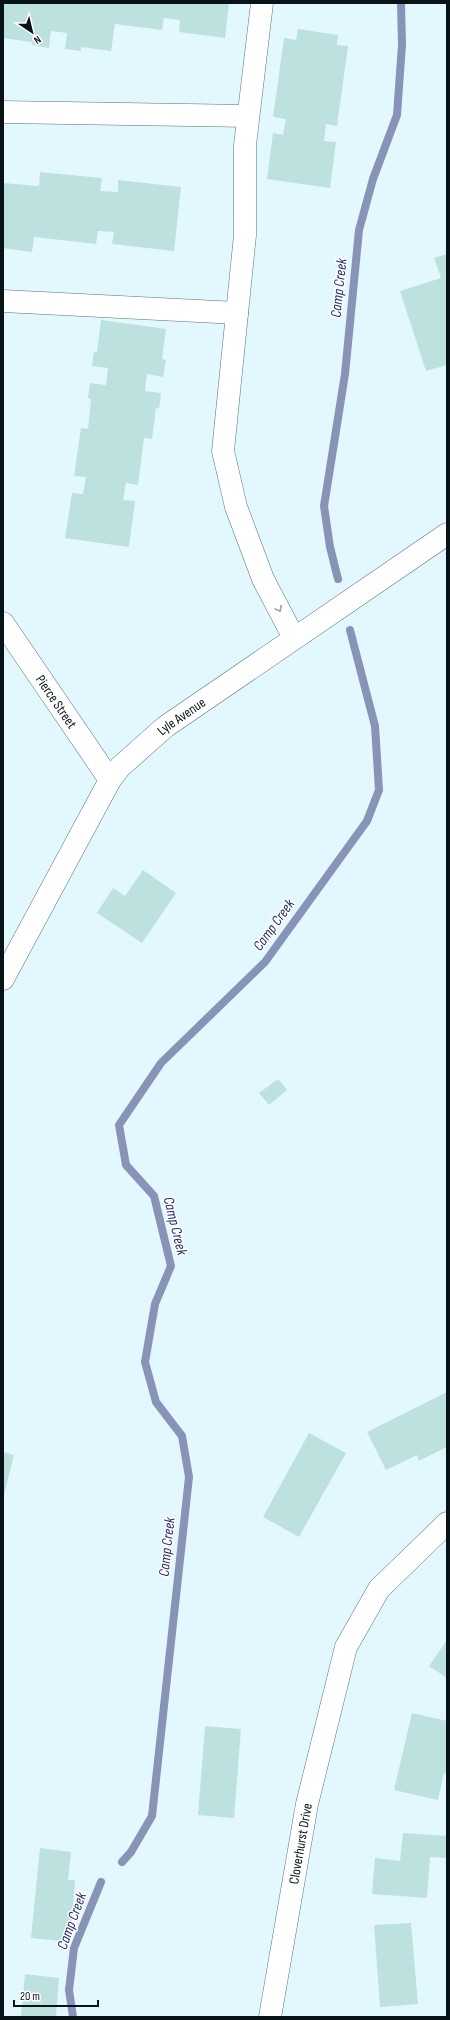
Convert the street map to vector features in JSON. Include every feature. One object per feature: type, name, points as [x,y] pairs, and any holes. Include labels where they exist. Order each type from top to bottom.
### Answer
[{"type":"street","points":[[262,3],[245,145],[245,235],[223,451],[236,507],[263,579],[294,638]]},
{"type":"street","points":[[3,112],[248,116]]},
{"type":"street","points":[[3,301],[237,313]]},
{"type":"street","name":"Lyle Avenue","points":[[3,978],[110,780],[120,767],[165,727],[447,534]]},
{"type":"street","name":"Pierce Street","points":[[3,623],[110,780]]},
{"type":"street","name":"Cloverhurst Drive","points":[[270,2017],[307,1804],[346,1646],[379,1589],[447,1523]]},
{"type":"building","points":[[3,3],[229,3],[225,38],[179,32],[180,20],[164,18],[162,30],[115,24],[111,51],[81,47],[81,51],[65,49],[67,33],[51,31],[49,48],[32,45],[32,42],[3,38]]},
{"type":"building","points":[[298,29],[338,35],[337,45],[348,46],[337,126],[326,124],[324,141],[336,142],[330,188],[267,179],[273,133],[283,135],[286,119],[273,117],[284,38],[296,40]]},
{"type":"building","points":[[40,172],[102,178],[100,191],[118,192],[118,180],[181,187],[174,251],[112,244],[114,232],[98,231],[96,244],[34,237],[32,252],[3,248],[3,183],[39,186]]},
{"type":"building","points":[[447,254],[447,365],[426,371],[400,291],[441,278],[434,258]]},
{"type":"building","points":[[101,320],[166,329],[162,359],[166,360],[163,377],[147,374],[145,391],[161,393],[159,409],[156,408],[152,439],[144,438],[138,485],[126,483],[123,500],[135,501],[129,547],[65,538],[72,493],[83,494],[86,477],[74,476],[81,428],[88,429],[91,399],[88,398],[90,383],[106,385],[108,368],[92,366],[94,352],[97,352]]},
{"type":"building","points":[[143,870],[176,893],[142,943],[97,913],[113,888],[125,896]]},
{"type":"building","points":[[278,1079],[287,1090],[269,1105],[259,1093]]},
{"type":"building","points":[[447,1392],[447,1447],[419,1461],[417,1455],[386,1470],[367,1432]]},
{"type":"building","points":[[309,1433],[346,1453],[299,1537],[263,1517]]},
{"type":"building","points":[[3,1452],[14,1455],[4,1495],[3,1495]]},
{"type":"building","points":[[447,1640],[447,1678],[429,1666]]},
{"type":"building","points":[[412,1713],[447,1721],[447,1773],[444,1773],[438,1800],[394,1790]]},
{"type":"building","points":[[205,1726],[241,1729],[234,1818],[198,1815]]},
{"type":"building","points":[[403,1833],[447,1836],[447,1858],[430,1857],[427,1898],[372,1894],[375,1858],[400,1861]]},
{"type":"building","points":[[40,1848],[71,1852],[68,1880],[75,1880],[70,1942],[31,1938]]},
{"type":"building","points":[[411,1923],[418,2004],[380,2007],[374,1925]]},
{"type":"building","points":[[25,1974],[59,1978],[56,2017],[21,2017]]},
{"type":"waterway","name":"Camp Creek","points":[[338,579],[330,547],[324,506],[345,374],[359,230],[373,179],[397,115],[402,45],[401,3]]},
{"type":"waterway","name":"Camp Creek","points":[[122,1862],[131,1852],[152,1816],[189,1477],[182,1436],[156,1402],[145,1362],[155,1304],[171,1266],[154,1196],[126,1165],[119,1125],[161,1063],[265,962],[367,821],[379,790],[375,726],[350,630]]},
{"type":"waterway","name":"Camp Creek","points":[[73,2017],[69,1990],[74,1948],[101,1882]]}]
